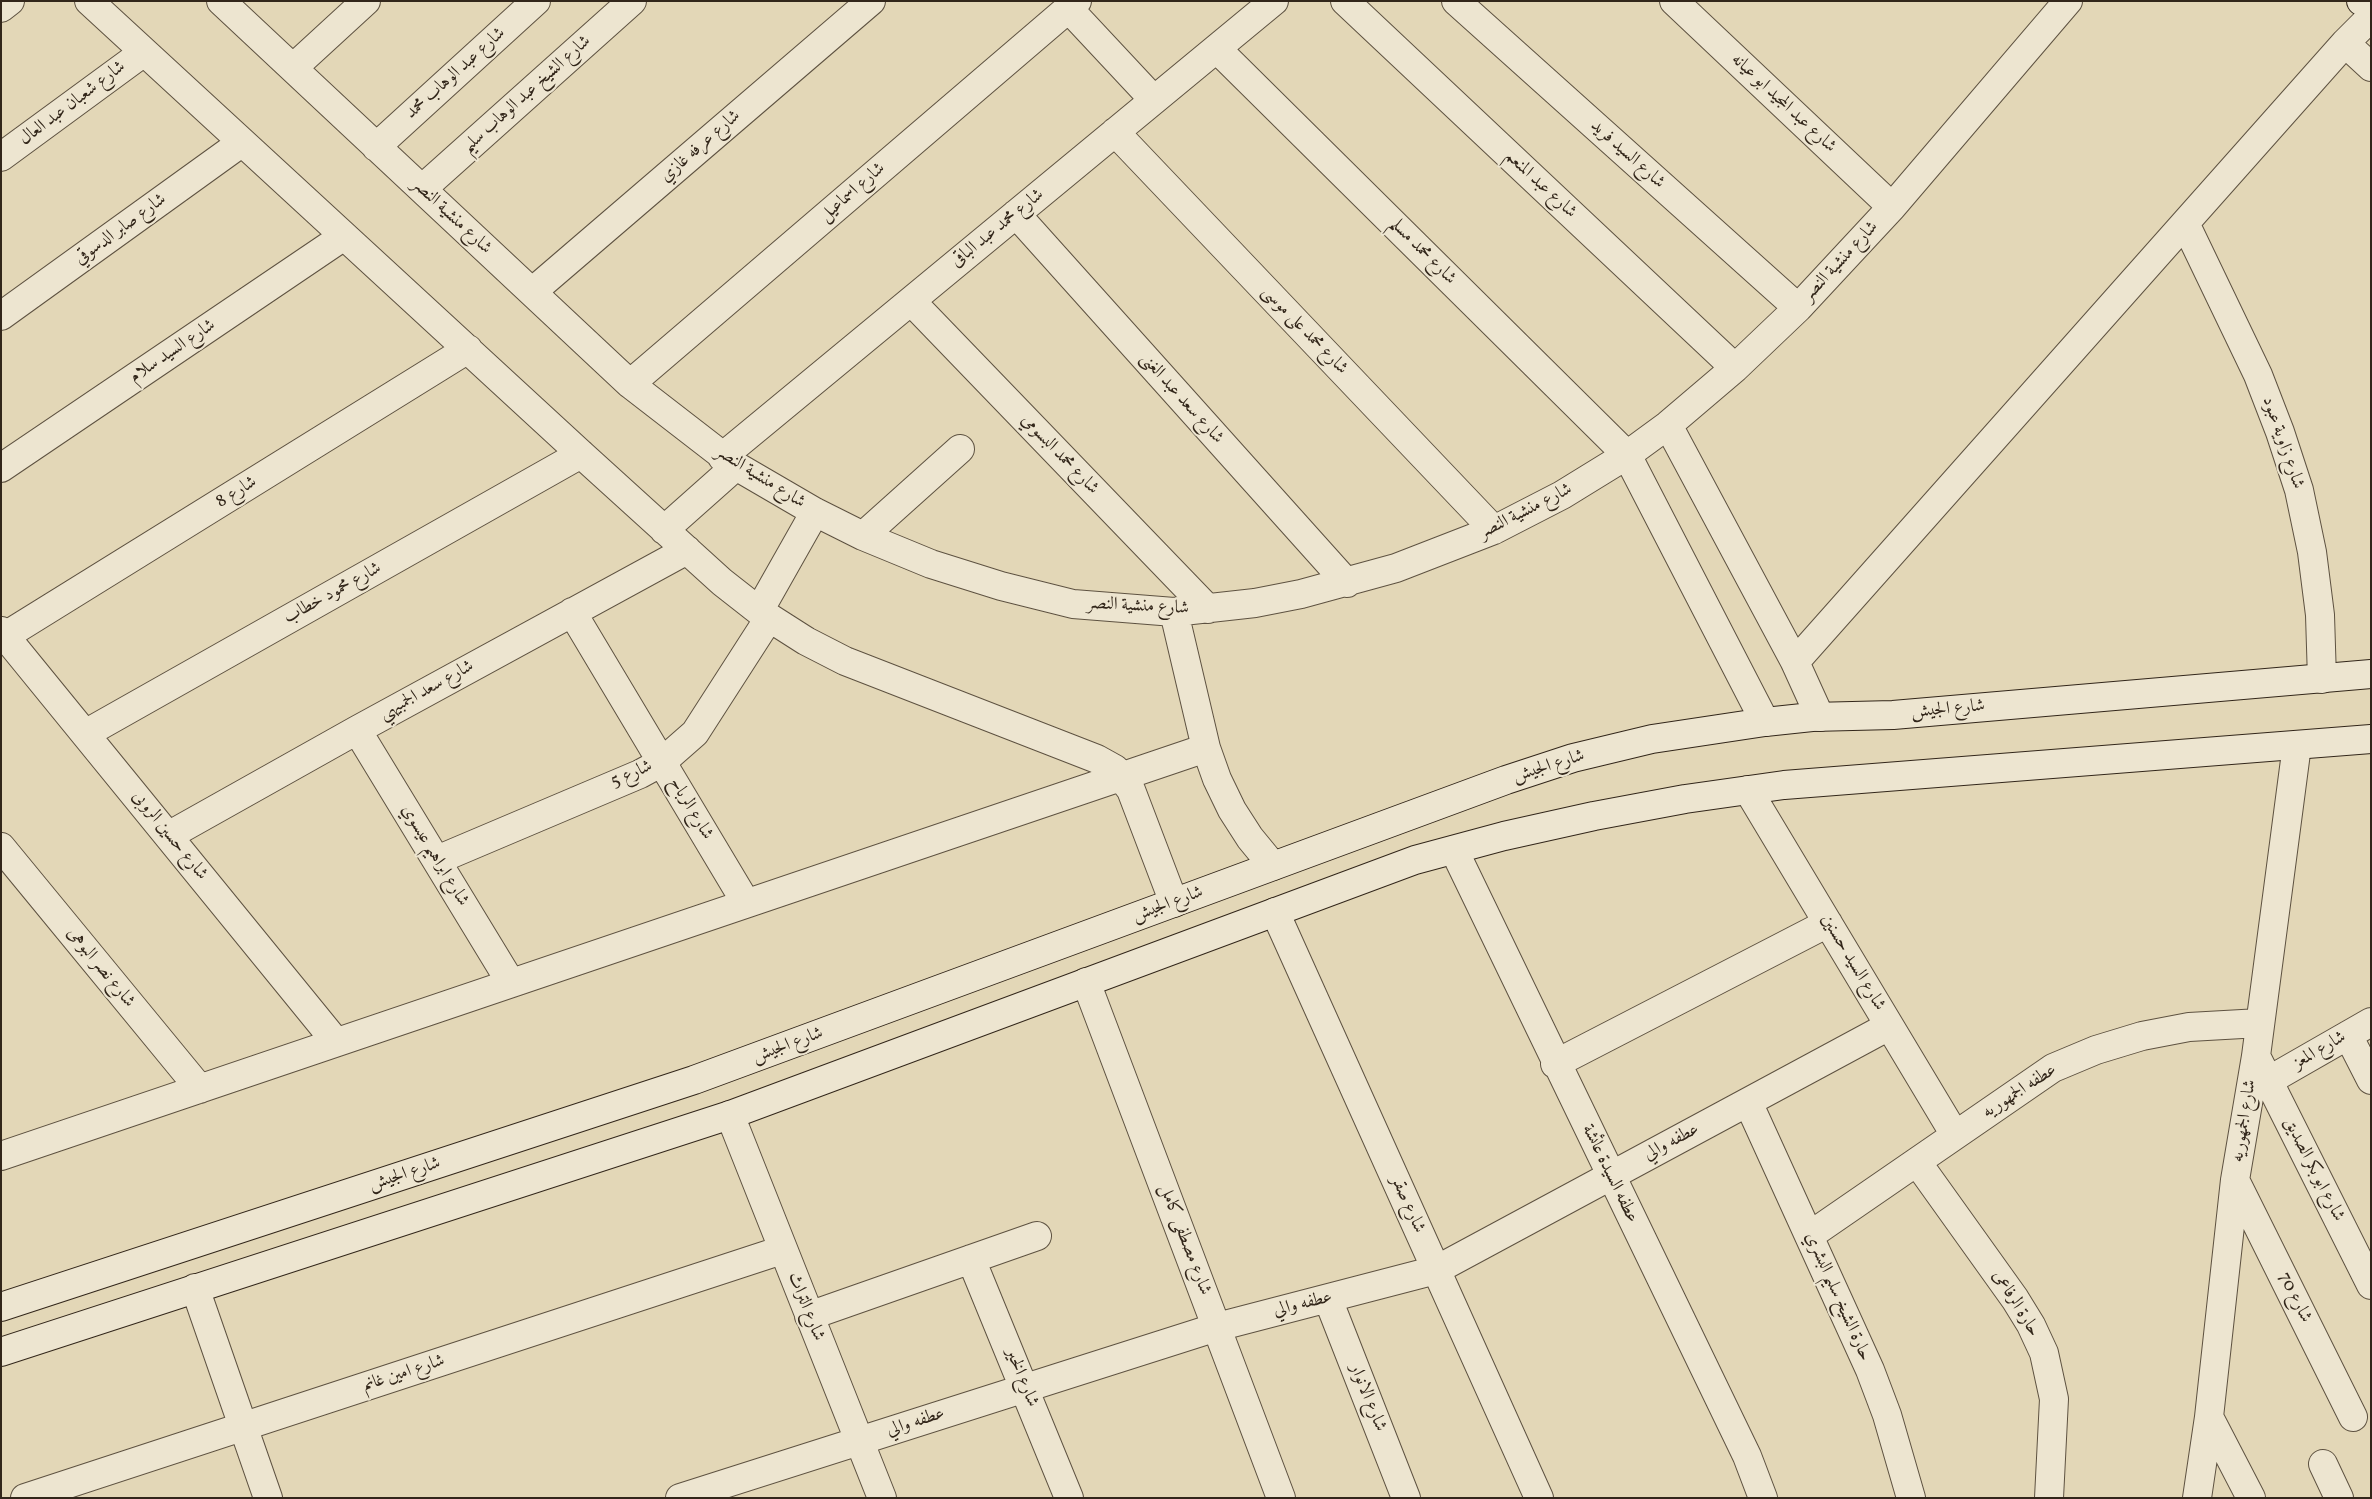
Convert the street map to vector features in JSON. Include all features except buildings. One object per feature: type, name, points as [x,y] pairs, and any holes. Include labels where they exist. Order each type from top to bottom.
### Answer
[{"type":"street","points":[[1,8],[10,1]]},
{"type":"street","points":[[89,1],[241,143],[686,550],[722,582],[764,614],[806,641],[845,661],[1097,759],[1115,769],[1131,790],[1191,943]]},
{"type":"street","name":"شارع منشية النصر","points":[[221,1],[630,384],[729,461],[815,512],[863,536],[931,564],[1010,588],[1073,604],[1174,612],[1255,603],[1347,583],[1446,550],[1494,530],[1562,495],[1627,455],[1668,425],[1735,368],[1798,308],[1892,207],[2068,1]]},
{"type":"street","points":[[293,68],[366,1]]},
{"type":"street","name":"شارع عبد الوهاب محمد","points":[[376,147],[536,1]]},
{"type":"street","name":"شارع الشيخ عبد الوهاب سليم","points":[[422,190],[632,1]]},
{"type":"street","name":"شارع عرفه غازي","points":[[532,292],[871,1]]},
{"type":"street","name":"شارع محمد عبد الباقى","points":[[664,530],[729,461],[911,300],[1274,1]]},
{"type":"street","name":"شارع عبد المنعم","points":[[1345,1],[1735,368]]},
{"type":"street","name":"شارع السيد فريد","points":[[1456,1],[1798,308]]},
{"type":"street","name":"شارع عبد المجيد ابو عيانه","points":[[1674,1],[1892,207]]},
{"type":"street","points":[[2361,1],[2371,4]]},
{"type":"street","points":[[1073,5],[1154,100]]},
{"type":"street","name":"شارع اسماعيل","points":[[630,384],[1073,5]]},
{"type":"street","points":[[1795,662],[2344,43],[2371,17]]},
{"type":"street","points":[[2344,43],[2371,67]]},
{"type":"street","name":"شارع محمد مسلم","points":[[1217,49],[1627,455],[1765,722]]},
{"type":"street","name":"شارع شعبان عبد العال","points":[[1,158],[144,52]]},
{"type":"street","name":"شارع محمد على موسى","points":[[1115,132],[1494,530]]},
{"type":"street","name":"شارع صابر الدسوقي","points":[[1,316],[241,143]]},
{"type":"street","name":"شارع سعد عبد الغنى","points":[[1016,214],[1347,583]]},
{"type":"street","name":"شارع زاوية عبود","points":[[2185,223],[2258,375],[2280,432],[2298,490],[2313,561],[2320,615],[2322,678]]},
{"type":"street","name":"شارع السيد سلام","points":[[1,468],[344,236]]},
{"type":"street","name":"شارع محمد البسومي","points":[[911,300],[1208,609]]},
{"type":"street","name":"شارع 8","points":[[3,634],[468,349]]},
{"type":"street","points":[[1668,425],[1795,662],[1820,717]]},
{"type":"street","points":[[863,536],[960,449]]},
{"type":"street","name":"شارع محمود خطاب","points":[[85,734],[581,454]]},
{"type":"street","name":"شارع 5","points":[[437,860],[640,774],[662,762],[695,733],[764,614],[815,512]]},
{"type":"street","name":"شارع سعد الجمبيهي","points":[[168,836],[356,730],[686,550]]},
{"type":"street","name":"شارع الرباح","points":[[572,612],[746,903]]},
{"type":"street","points":[[1174,612],[1206,748],[1217,779],[1232,810],[1250,838],[1273,866]]},
{"type":"street","name":"شارع حسين الروبى","points":[[3,634],[336,1042]]},
{"type":"street","name":"شارع الجيش","points":[[1,1307],[694,1080],[1506,780],[1573,758],[1652,738],[1765,722],[1820,717],[1893,715],[2371,674]]},
{"type":"street","name":"شارع ابراهيم عيسوي","points":[[356,730],[511,983]]},
{"type":"street","points":[[1,1352],[730,1115],[1415,860],[1594,816],[1748,790],[1882,776],[2371,739]]},
{"type":"street","name":"شارع الجمهوريه","points":[[2198,1498],[2209,1417],[2235,1180],[2256,1056],[2297,744]]},
{"type":"street","points":[[1,1156],[1206,748]]},
{"type":"street","name":"شارع السيد حسنين","points":[[1748,790],[1955,1136]]},
{"type":"street","name":"عطفه السيدة عائشة","points":[[1454,850],[1555,1064],[1747,1456],[1763,1498]]},
{"type":"street","name":"شارع نصر البوهى","points":[[4,857],[200,1089]]},
{"type":"street","name":"شارع صقر","points":[[1275,912],[1539,1498]]},
{"type":"street","points":[[1555,1064],[1828,923]]},
{"type":"street","name":"شارع مصطفى كامل","points":[[1086,982],[1281,1498]]},
{"type":"street","name":"عطفه الجمهوريه","points":[[1810,1236],[2053,1068],[2096,1050],[2142,1036],[2188,1027],[2260,1024]]},
{"type":"street","name":"عطفه والي","points":[[680,1498],[1217,1327],[1436,1270],[1889,1026]]},
{"type":"street","points":[[2359,1028],[2371,1080]]},
{"type":"street","name":"شارع المعز","points":[[2268,1081],[2359,1028]]},
{"type":"street","name":"شارع ابو بكر الصديق","points":[[2256,1056],[2371,1285]]},
{"type":"street","name":"حارة الشيخ سليم البشري","points":[[1748,1102],[1870,1370],[1887,1415],[1911,1498]]},
{"type":"street","name":"شارع التراث","points":[[730,1115],[882,1498]]},
{"type":"street","name":"حارة الرفاعى","points":[[1917,1162],[2015,1299],[2031,1325],[2044,1353],[2054,1398],[2049,1498]]},
{"type":"street","name":"شارع 70","points":[[2235,1180],[2353,1417]]},
{"type":"street","points":[[809,1316],[1037,1236]]},
{"type":"street","name":"شارع امين غانم","points":[[25,1498],[782,1250]]},
{"type":"street","name":"شارع الخير","points":[[971,1259],[1069,1498]]},
{"type":"street","points":[[195,1288],[268,1498]]},
{"type":"street","name":"شارع الانوار","points":[[1328,1299],[1406,1498]]},
{"type":"street","points":[[2209,1417],[2251,1498]]},
{"type":"street","points":[[2323,1464],[2339,1498]]}]
